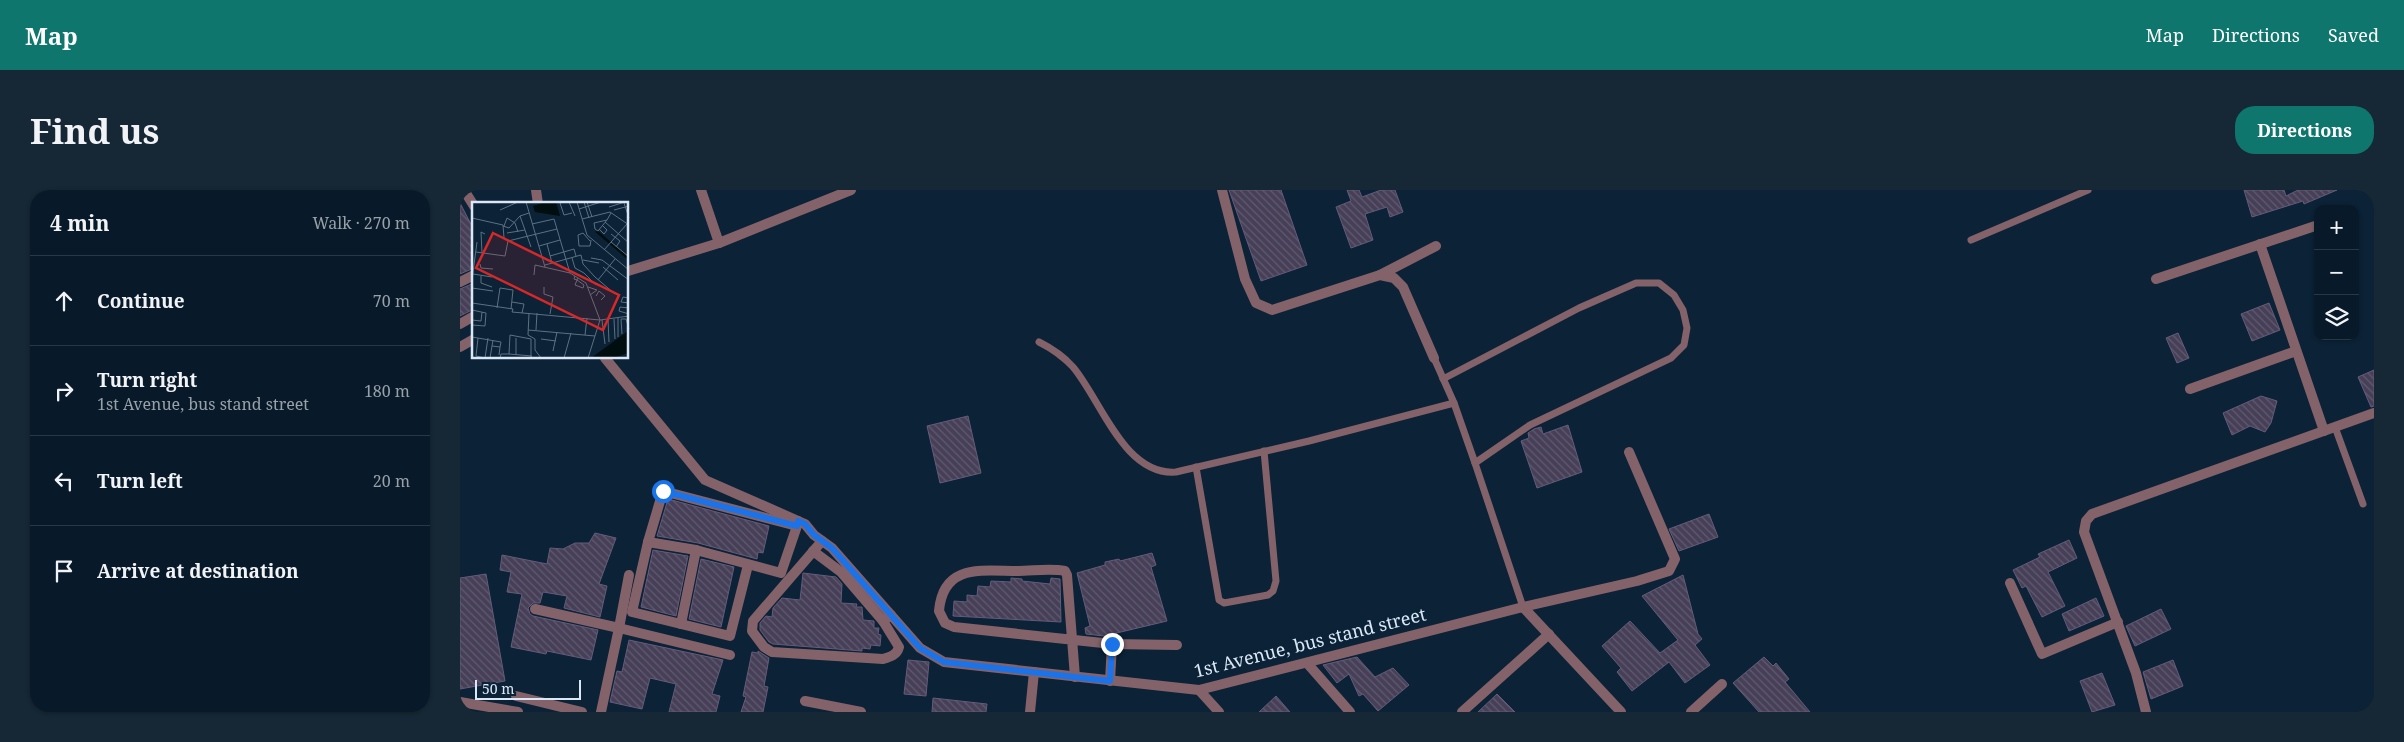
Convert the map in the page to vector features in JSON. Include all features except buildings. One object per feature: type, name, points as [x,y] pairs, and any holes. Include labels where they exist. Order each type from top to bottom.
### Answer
[{"type":"street","points":[[464,190],[472,203]]},
{"type":"street","points":[[701,190],[719,243]]},
{"type":"street","points":[[629,271],[719,243],[850,190]]},
{"type":"street","points":[[1222,190],[1245,278],[1256,303],[1272,310],[1380,275],[1436,246]]},
{"type":"street","points":[[2156,279],[2314,226]]},
{"type":"street","points":[[2260,244],[2324,431]]},
{"type":"street","points":[[1380,275],[1394,278],[1403,287],[1434,358]]},
{"type":"street","points":[[460,282],[472,276]]},
{"type":"street","points":[[460,324],[472,317]]},
{"type":"street","points":[[460,347],[472,340]]},
{"type":"street","points":[[2190,389],[2296,351]]},
{"type":"street","name":"1st Avenue, bus stand street","points":[[606,359],[705,480],[797,523],[805,524],[814,535],[832,548],[887,618],[920,648],[944,662],[1199,690],[1523,607],[1636,581],[1669,571],[1675,559],[1629,452]]},
{"type":"street","points":[[2146,712],[2136,673],[2084,532],[2086,520],[2092,514],[2374,413]]},
{"type":"street","points":[[648,542],[696,550],[781,573],[797,523],[663,491],[648,542],[632,612],[730,636],[748,565]]},
{"type":"street","points":[[812,552],[841,572],[887,618],[899,647],[898,651],[891,657],[883,659],[772,652],[764,647],[752,631],[753,621],[812,552],[822,541]]},
{"type":"street","points":[[681,624],[696,550]]},
{"type":"street","points":[[1075,677],[1072,641],[1065,571],[969,572],[951,580],[944,588],[939,610],[945,622],[954,627],[1072,641],[1176,645]]},
{"type":"street","points":[[601,712],[629,574]]},
{"type":"street","points":[[2010,583],[2042,654],[2118,622]]},
{"type":"street","points":[[1523,607],[1621,712]]},
{"type":"street","points":[[535,609],[730,655]]},
{"type":"street","points":[[1462,712],[1474,708],[1549,634]]},
{"type":"street","points":[[1110,681],[1112,644]]},
{"type":"street","points":[[1307,663],[1350,712]]},
{"type":"street","points":[[1030,712],[1034,672]]},
{"type":"street","points":[[1691,712],[1722,684]]},
{"type":"street","points":[[1199,690],[1219,712]]},
{"type":"street","points":[[460,702],[519,712],[519,697],[582,712]]},
{"type":"street","points":[[805,701],[862,712]]},
{"type":"lane","points":[[1971,240],[2088,190]]},
{"type":"lane","points":[[1443,379],[1579,308],[1636,283],[1659,283],[1674,295],[1683,310],[1687,328],[1684,345],[1671,358],[1530,424],[1474,463]]},
{"type":"lane","points":[[1039,342],[1056,350],[1074,368],[1111,426],[1141,462],[1162,473],[1264,451],[1454,403]]},
{"type":"lane","points":[[1434,358],[1454,403],[1523,607]]},
{"type":"lane","points":[[2335,427],[2363,504]]},
{"type":"lane","points":[[1196,467],[1219,600],[1224,602],[1268,595],[1273,591],[1276,581],[1264,451]]},
{"type":"route","points":[[663,491],[797,526],[798,521],[805,524],[814,535],[832,548],[920,648],[944,662],[1110,681],[1112,644]]}]
